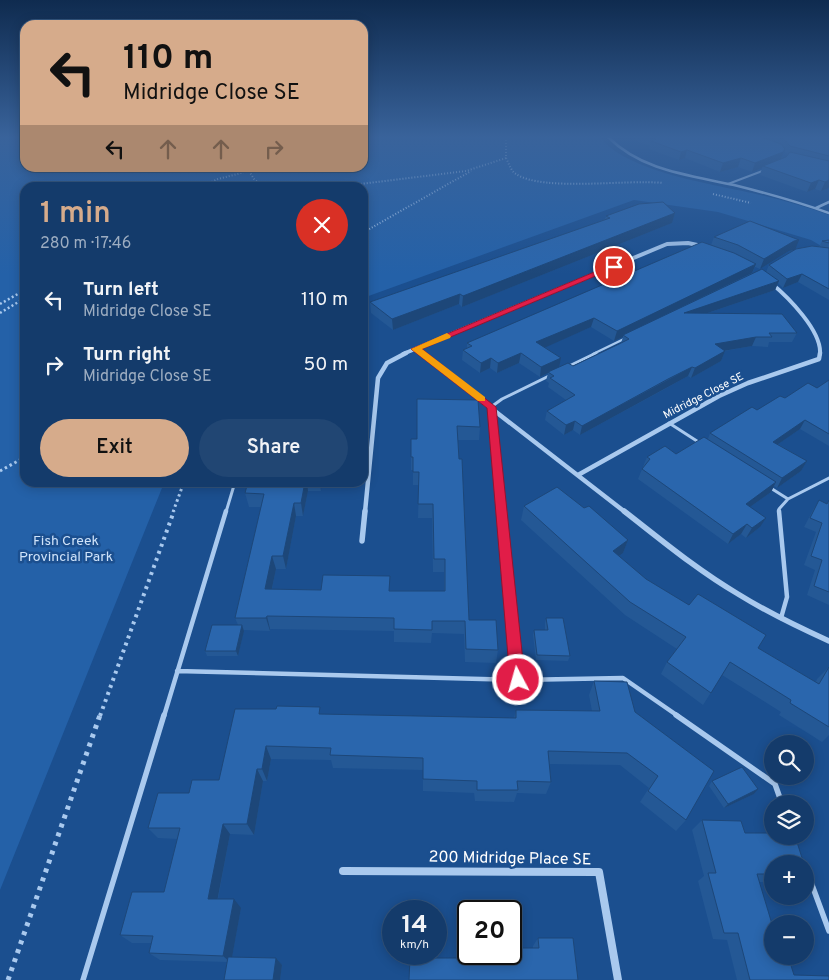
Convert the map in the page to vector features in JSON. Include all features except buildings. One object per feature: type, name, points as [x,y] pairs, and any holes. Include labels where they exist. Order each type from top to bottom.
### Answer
[{"type":"street","points":[[722,183],[829,213]]},
{"type":"street","points":[[816,208],[829,202]]},
{"type":"street","points":[[368,481],[379,371],[388,361],[667,244],[688,243],[706,248]]},
{"type":"street","name":"Midridge Close SE","points":[[578,475],[669,423],[748,383],[819,359],[822,355],[821,346],[808,320],[789,298],[768,281]]},
{"type":"street","points":[[415,349],[673,549],[736,593],[781,618],[829,641]]},
{"type":"street","points":[[362,541],[367,487]]},
{"type":"street","name":"200 Midridge Place SE","points":[[343,871],[599,872],[618,980]]},
{"type":"lane","points":[[564,369],[634,334]]},
{"type":"lane","points":[[518,680],[492,407],[502,399],[555,373]]},
{"type":"lane","points":[[669,423],[708,448]]},
{"type":"lane","points":[[781,618],[787,597],[779,509],[788,499],[829,478]]},
{"type":"lane","points":[[764,484],[788,499]]},
{"type":"lane","points":[[83,980],[233,487]]},
{"type":"lane","points":[[178,671],[518,680],[622,678],[775,784],[779,795]]},
{"type":"lane","points":[[814,890],[829,931]]},
{"type":"path","points":[[368,230],[451,183]]},
{"type":"path","points":[[660,183],[668,184]]},
{"type":"path","points":[[707,193],[755,204]]},
{"type":"path","points":[[0,304],[20,293]]},
{"type":"path","points":[[0,313],[20,301]]},
{"type":"path","points":[[0,471],[20,460]]},
{"type":"path","points":[[8,980],[182,487]]},
{"type":"green space","name":"Fish Creek Provincial Park","points":[[0,183],[20,183],[20,487],[162,487],[0,890]]},
{"type":"green space","name":"Fish Creek Provincial Park","points":[[368,183],[705,183],[781,200],[829,215],[829,244],[823,247],[811,240],[718,212],[634,200],[368,296]]},
{"type":"slow traffic","points":[[447,336],[415,349],[481,399]]},
{"type":"route","points":[[518,680],[492,424],[492,407],[415,349],[614,267]]}]
